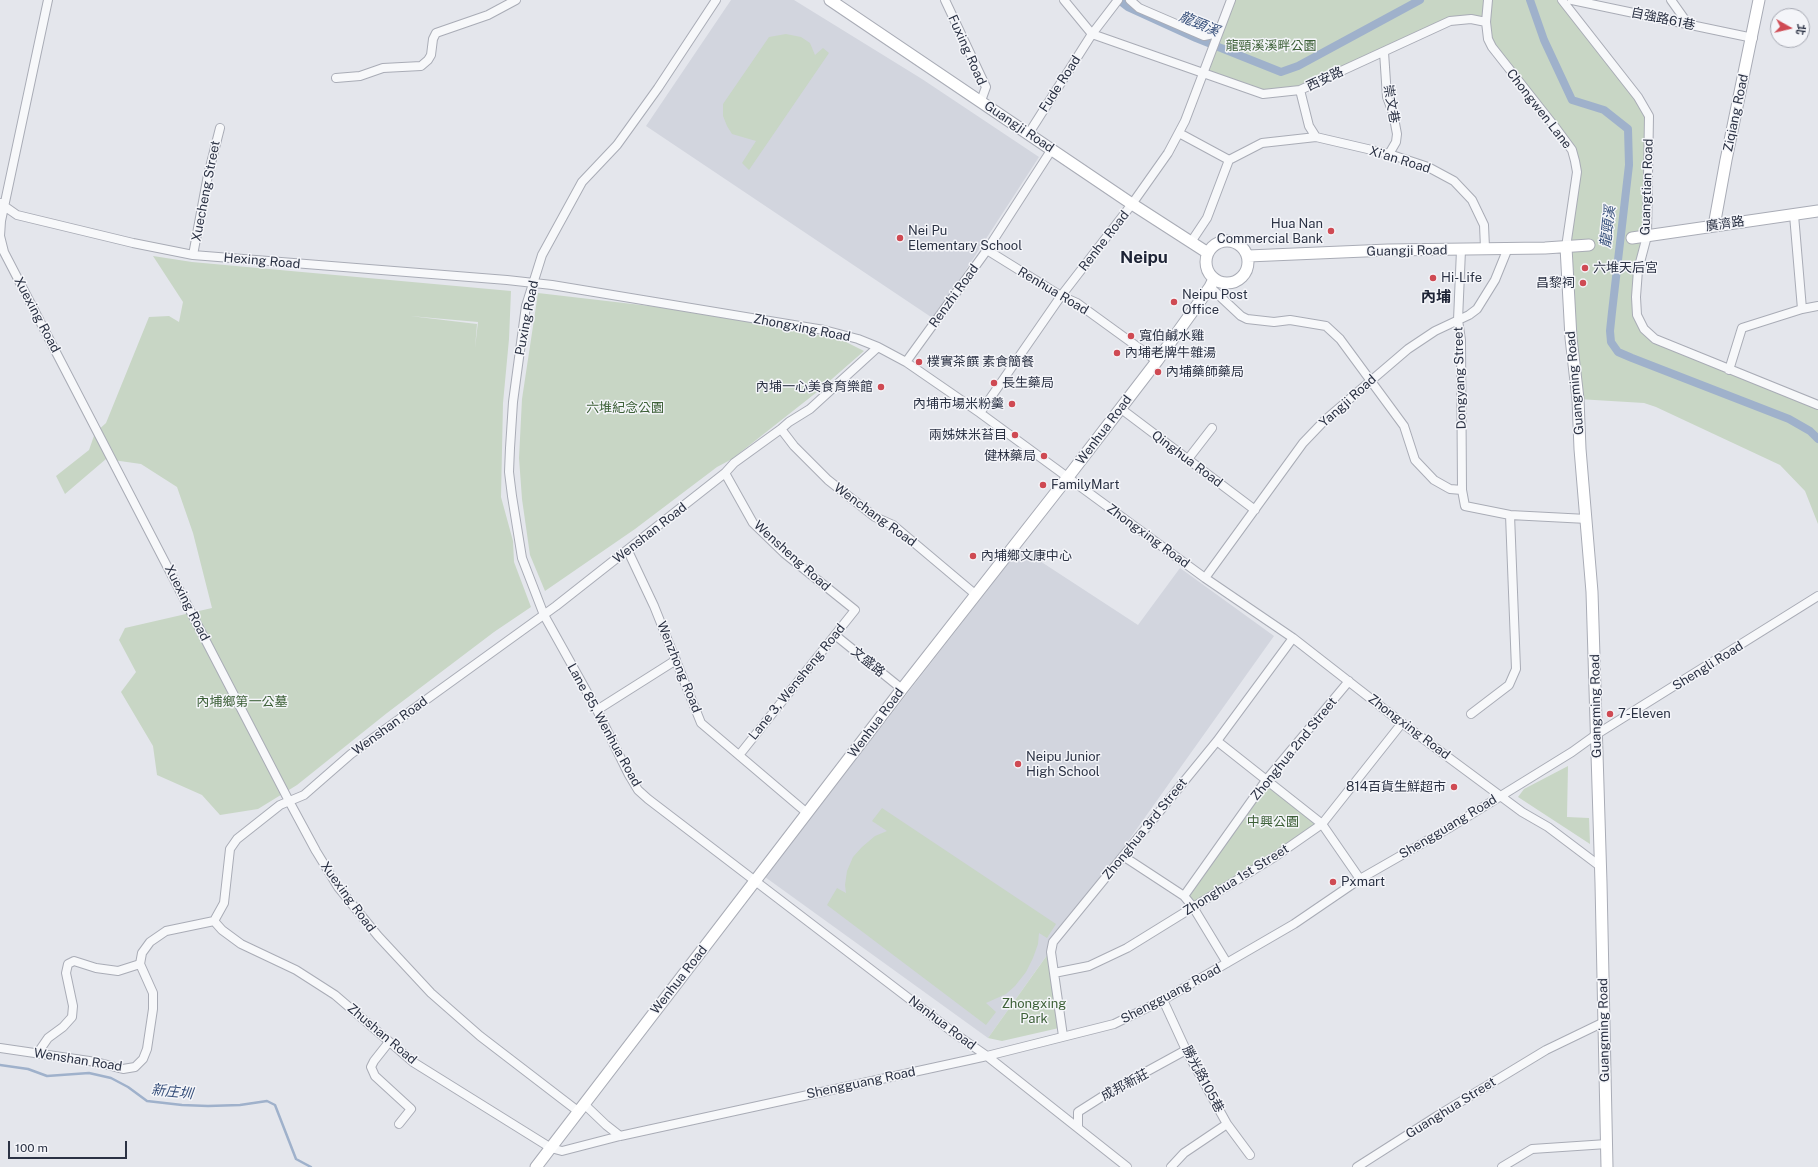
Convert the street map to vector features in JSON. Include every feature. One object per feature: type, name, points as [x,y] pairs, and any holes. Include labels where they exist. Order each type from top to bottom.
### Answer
[{"type":"main road","name":"Guangji Road","points":[[830,0],[1132,204],[1208,253]]},
{"type":"main road","name":"Ziqiang Road","points":[[1714,226],[1726,160],[1753,38],[1759,0]]},
{"type":"main road","name":"廣濟路","points":[[1632,238],[1818,211]]},
{"type":"main road","points":[[1225,240],[1233,241],[1245,249],[1248,256],[1248,269],[1239,280],[1227,283],[1212,283],[1207,267],[1208,253],[1218,242],[1225,240]]},
{"type":"main road","name":"Guangji Road","points":[[1248,256],[1388,250],[1461,250],[1589,245]]},
{"type":"main road","name":"Guangming Road","points":[[1566,247],[1571,338],[1593,599],[1601,867],[1607,1167]]},
{"type":"main road","name":"Wenhua Road","points":[[536,1167],[975,594],[1068,477],[1157,361],[1212,283]]},
{"type":"street","name":"Xuexing Road","points":[[48,0],[2,204],[0,236],[4,252],[289,801],[316,851],[338,887],[378,936],[415,977],[446,1007],[480,1036],[581,1108]]},
{"type":"street","points":[[336,78],[360,76],[383,68],[421,66],[431,55],[433,39],[436,33],[488,14],[516,0]]},
{"type":"street","name":"Puxing Road","points":[[544,615],[522,558],[509,472],[513,402],[526,306],[532,283],[547,243],[582,182],[617,145],[658,88],[716,0]]},
{"type":"street","name":"Fuxing Road","points":[[945,0],[986,88],[981,101]]},
{"type":"street","points":[[1064,0],[1092,34]]},
{"type":"street","points":[[1130,0],[1139,8],[1204,36],[1218,34],[1231,0]]},
{"type":"street","name":"Chongwen Lane","points":[[1488,0],[1486,22],[1488,39],[1492,47],[1572,150],[1577,172],[1566,247]]},
{"type":"street","name":"Guangtian Road","points":[[1562,0],[1638,97],[1649,116],[1646,236],[1638,270],[1636,297],[1637,315],[1644,329],[1655,339],[1818,405]]},
{"type":"street","name":"自強路61巷","points":[[1572,0],[1753,38]]},
{"type":"street","points":[[1671,0],[1688,24]]},
{"type":"street","name":"Fude Road","points":[[1029,133],[1092,34],[1116,2]]},
{"type":"street","name":"西安路","points":[[1092,34],[1263,94],[1300,90],[1450,21],[1472,19],[1486,22]]},
{"type":"street","name":"Renhe Road","points":[[980,413],[1061,296],[1132,204],[1168,153],[1185,121],[1218,34]]},
{"type":"street","name":"崇文巷","points":[[1384,52],[1387,97],[1393,113],[1396,134],[1396,142],[1389,154]]},
{"type":"street","points":[[1300,90],[1310,126],[1316,137]]},
{"type":"street","name":"Xuecheng Street","points":[[193,255],[208,175],[220,128]]},
{"type":"street","points":[[1179,133],[1229,160],[1207,218],[1191,242]]},
{"type":"street","name":"Xi'an Road","points":[[1229,160],[1262,143],[1316,137],[1389,154],[1428,167],[1454,181],[1472,200],[1484,225],[1485,248]]},
{"type":"street","name":"Renzhi Road","points":[[906,362],[987,250],[1052,149]]},
{"type":"street","name":"Hexing Road","points":[[2,204],[17,215],[133,243],[193,255],[532,283]]},
{"type":"street","points":[[1794,214],[1802,309]]},
{"type":"street","name":"Yangji Road","points":[[1205,578],[1303,443],[1325,420],[1371,380],[1429,334],[1469,315],[1478,309],[1495,280],[1508,248]]},
{"type":"street","name":"Renhua Road","points":[[987,250],[1061,296],[1077,302],[1157,361]]},
{"type":"street","name":"Dongyang Street","points":[[1461,250],[1458,320],[1461,340],[1462,490],[1465,506],[1510,515]]},
{"type":"street","name":"Zhongxing Road","points":[[532,283],[824,330],[878,347],[906,362],[980,413],[1205,578],[1292,638],[1402,723],[1500,795],[1548,827],[1601,867]]},
{"type":"street","points":[[1212,283],[1241,316],[1247,319],[1274,322],[1290,320],[1326,326],[1340,339],[1404,426],[1415,460],[1434,480],[1450,489],[1462,490]]},
{"type":"street","points":[[1729,370],[1742,328],[1802,309],[1818,306]]},
{"type":"street","name":"Wenshan Road","points":[[214,921],[224,904],[230,849],[237,839],[280,805],[304,795],[351,754],[544,615],[628,551],[725,473],[734,463],[789,422],[810,409],[878,347]]},
{"type":"street","name":"Qinghua Road","points":[[1120,408],[1255,510]]},
{"type":"street","points":[[1188,459],[1212,428]]},
{"type":"street","name":"Wenchang Road","points":[[781,429],[794,446],[828,480],[875,516],[893,525],[975,594]]},
{"type":"street","name":"Wensheng Road","points":[[725,473],[753,523],[784,553],[855,610]]},
{"type":"street","points":[[1471,714],[1509,685],[1516,669],[1510,515],[1587,519]]},
{"type":"street","name":"Wenzhong Road","points":[[628,551],[654,606],[701,723],[740,754],[807,813]]},
{"type":"street","name":"Shengli Road","points":[[1597,734],[1818,596]]},
{"type":"street","name":"Lane 3, Wensheng Road","points":[[740,754],[855,610]]},
{"type":"street","name":"Lane 85, Wenhua Road","points":[[544,615],[597,710],[638,790],[756,880]]},
{"type":"street","name":"文盛路","points":[[835,635],[902,689]]},
{"type":"street","name":"Zhonghua 3rd Street","points":[[1063,1036],[1051,952],[1053,942],[1217,741],[1292,638]]},
{"type":"street","points":[[597,710],[676,660]]},
{"type":"street","name":"Zhonghua 2nd Street","points":[[1184,896],[1267,779],[1348,681]]},
{"type":"street","name":"Zhonghua 1st Street","points":[[1054,973],[1089,966],[1127,948],[1276,856],[1322,824],[1402,723]]},
{"type":"street","name":"Shengguang Road","points":[[551,1148],[562,1151],[620,1136],[987,1056],[1114,1024],[1163,1000],[1294,924],[1360,879],[1449,828],[1500,795],[1572,752],[1597,734]]},
{"type":"street","points":[[1217,741],[1322,824],[1360,879]]},
{"type":"street","points":[[1124,856],[1184,896],[1193,907],[1227,963]]},
{"type":"street","name":"Nanhua Road","points":[[756,880],[954,1033],[987,1056],[1127,1167]]},
{"type":"street","points":[[37,1054],[48,1038],[72,1017],[73,1006],[66,973],[68,964],[74,961],[96,968],[118,971],[140,964],[142,953],[146,947],[150,942],[166,931],[214,921]]},
{"type":"street","name":"Zhushan Road","points":[[214,921],[222,930],[241,944],[296,970],[335,995],[413,1062],[551,1148]]},
{"type":"street","name":"Wenshan Road","points":[[0,1048],[96,1062],[123,1069],[135,1068],[144,1059],[154,1010],[153,993],[140,964]]},
{"type":"street","name":"勝光路105巷","points":[[1163,1000],[1186,1050],[1227,1124],[1250,1155]]},
{"type":"street","name":"Guanghua Street","points":[[1357,1167],[1437,1116],[1546,1050],[1604,1022]]},
{"type":"street","points":[[389,1042],[374,1061],[371,1068],[375,1076],[411,1108],[399,1124]]},
{"type":"street","name":"成邦新莊","points":[[1078,1128],[1078,1112],[1111,1091],[1186,1050]]},
{"type":"street","points":[[581,1108],[620,1136]]},
{"type":"street","points":[[1171,1167],[1184,1153],[1227,1124]]},
{"type":"street","points":[[1502,1167],[1532,1149],[1607,1144]]},
{"type":"shaded area","name":"Nei Pu Elementary School","points":[[731,0],[794,0],[922,79],[1039,157],[934,319],[646,126]]},
{"type":"shaded area","name":"Neipu Junior High School","points":[[1020,548],[1138,625],[1180,568],[1274,636],[988,1038],[765,877]]},
{"type":"green space","name":"龍頸溪溪畔公園","points":[[1231,0],[1562,0],[1649,116],[1647,236],[1638,270],[1637,315],[1655,339],[1818,405],[1818,524],[1805,491],[1780,465],[1656,407],[1644,403],[1578,399],[1563,248],[1577,172],[1572,150],[1492,47],[1486,22],[1450,21],[1300,90],[1263,94],[1203,73]]},
{"type":"green space","points":[[786,34],[801,37],[810,43],[815,55],[823,48],[829,53],[749,170],[742,163],[756,141],[732,134],[723,116],[723,104],[769,37]]},
{"type":"green space","name":"內埔鄉第一公墓","points":[[153,256],[192,262],[511,291],[509,339],[503,403],[501,497],[513,541],[514,562],[531,607],[494,632],[387,713],[297,785],[258,809],[220,815],[202,795],[157,775],[153,746],[121,692],[136,672],[119,640],[125,628],[212,608],[193,533],[177,487],[141,464],[106,459],[65,494],[56,476],[89,450],[95,433],[106,423],[149,317],[169,316],[179,322],[183,302]],"holes":[[[410,316],[478,322],[475,348],[477,324]]]},
{"type":"green space","name":"六堆紀念公園","points":[[538,293],[684,310],[824,336],[846,342],[864,351],[817,392],[732,459],[717,467],[635,529],[545,591],[530,555],[522,499],[519,458],[522,399]]},
{"type":"green space","points":[[1568,766],[1567,817],[1589,818],[1590,844],[1518,797],[1524,789]]},
{"type":"green space","name":"中興公園","points":[[1268,784],[1318,824],[1193,904],[1187,895]]},
{"type":"green space","points":[[882,808],[1056,924],[1047,938],[1039,933],[1038,944],[1033,958],[1026,972],[1015,986],[1006,994],[986,1003],[996,1012],[986,1025],[827,905],[837,888],[846,893],[845,885],[847,871],[853,857],[875,836],[887,831],[872,821]]},
{"type":"green space","name":"Zhongxing Park","points":[[1050,951],[1059,1028],[1002,1041],[988,1038]]},
{"type":"waterway","name":"龍頸溪","points":[[1119,0],[1128,7],[1196,38],[1281,72],[1298,66],[1420,0]]},
{"type":"waterway","name":"龍頸溪","points":[[1530,0],[1544,40],[1572,100],[1604,110],[1628,129],[1629,165],[1610,331],[1611,342],[1618,352],[1789,419],[1810,431],[1818,439]]},
{"type":"waterway","name":"新庄圳","points":[[0,1065],[28,1069],[47,1076],[89,1073],[111,1078],[128,1087],[147,1101],[208,1106],[240,1105],[267,1101],[275,1105],[296,1159],[311,1167]]},
{"type":"place","name":"Hua Nan Commercial Bank","points":[[1331,231]]},
{"type":"place","name":"Nei Pu Elementary School","points":[[900,238]]},
{"type":"place","name":"六堆天后宮","points":[[1585,268]]},
{"type":"place","name":"Hi-Life","points":[[1433,278]]},
{"type":"place","name":"昌黎祠","points":[[1583,283]]},
{"type":"place","name":"Neipu Post Office","points":[[1174,302]]},
{"type":"place","name":"寬伯鹹水雞","points":[[1131,336]]},
{"type":"place","name":"內埔老牌牛雜湯","points":[[1117,353]]},
{"type":"place","name":"樸實茶饌 素食簡餐","points":[[919,362]]},
{"type":"place","name":"內埔藥師藥局","points":[[1158,372]]},
{"type":"place","name":"長生藥局","points":[[994,383]]},
{"type":"place","name":"內埔一心美食育樂館","points":[[881,387]]},
{"type":"place","name":"內埔市場米粉羹","points":[[1012,404]]},
{"type":"place","name":"兩姊妹米苔目","points":[[1015,435]]},
{"type":"place","name":"健林藥局","points":[[1044,456]]},
{"type":"place","name":"FamilyMart","points":[[1043,485]]},
{"type":"place","name":"內埔鄉文康中心","points":[[973,556]]},
{"type":"place","name":"7-Eleven","points":[[1610,714]]},
{"type":"place","name":"Neipu Junior High School","points":[[1018,764]]},
{"type":"place","name":"814百貨生鮮超市","points":[[1454,787]]},
{"type":"place","name":"Pxmart","points":[[1333,882]]},
{"type":"district","name":"Neipu","points":[[1144,258]]},
{"type":"district","name":"內埔","points":[[1436,297]]}]
